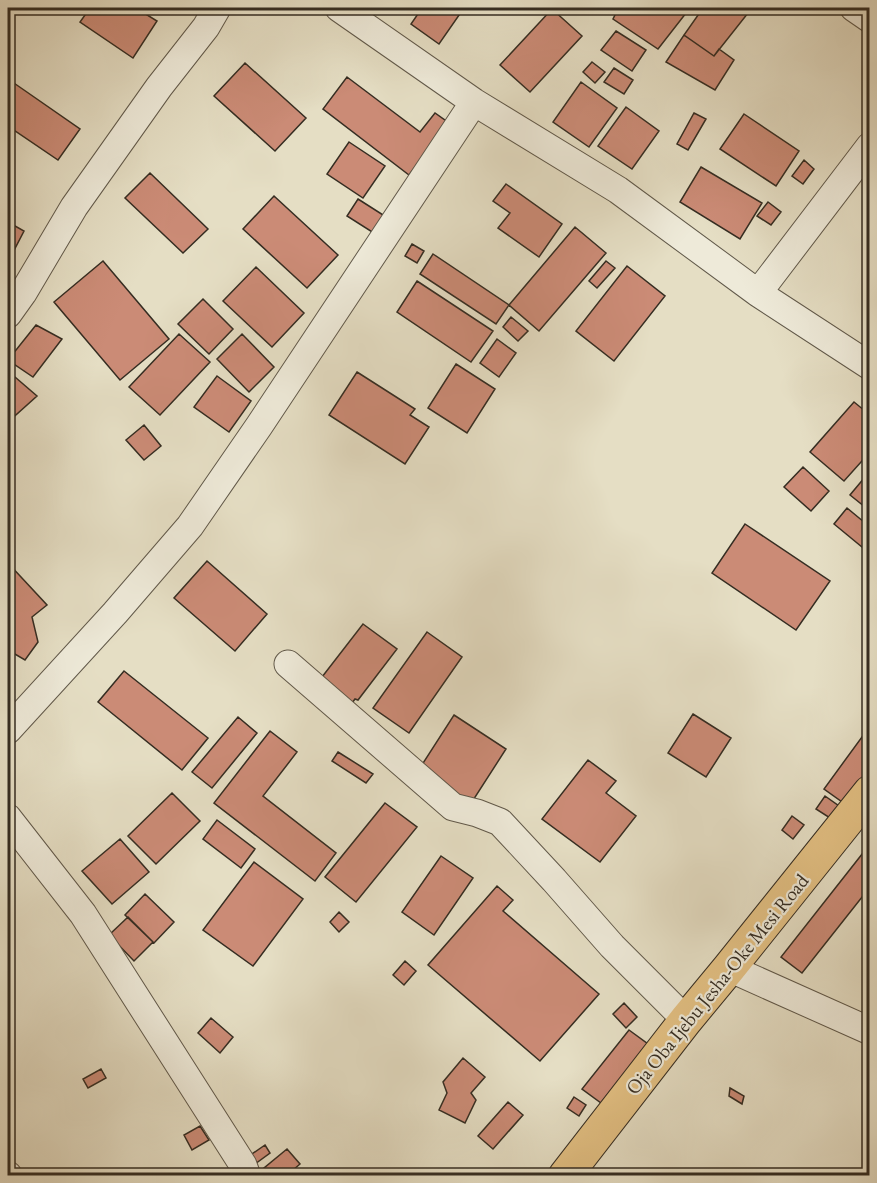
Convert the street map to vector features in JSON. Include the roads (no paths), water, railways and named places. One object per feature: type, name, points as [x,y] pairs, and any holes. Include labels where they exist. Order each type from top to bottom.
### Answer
[{"type":"main road","name":"Oja Oba Ijebu Jesha-Oke Mesi Road","points":[[565,1176],[686,1020],[870,792]]},
{"type":"street","points":[[8,314],[74,207],[159,87],[206,27],[216,8]]},
{"type":"street","points":[[339,8],[474,102],[618,190],[758,293],[870,366]]},
{"type":"street","points":[[854,8],[870,19]]},
{"type":"street","points":[[8,730],[115,613],[190,526],[474,102]]},
{"type":"street","points":[[758,293],[870,146]]},
{"type":"street","points":[[288,664],[453,807],[500,822],[612,946],[686,1020]]},
{"type":"street","points":[[8,818],[83,914],[243,1165],[247,1176]]},
{"type":"street","points":[[729,968],[870,1031]]}]
